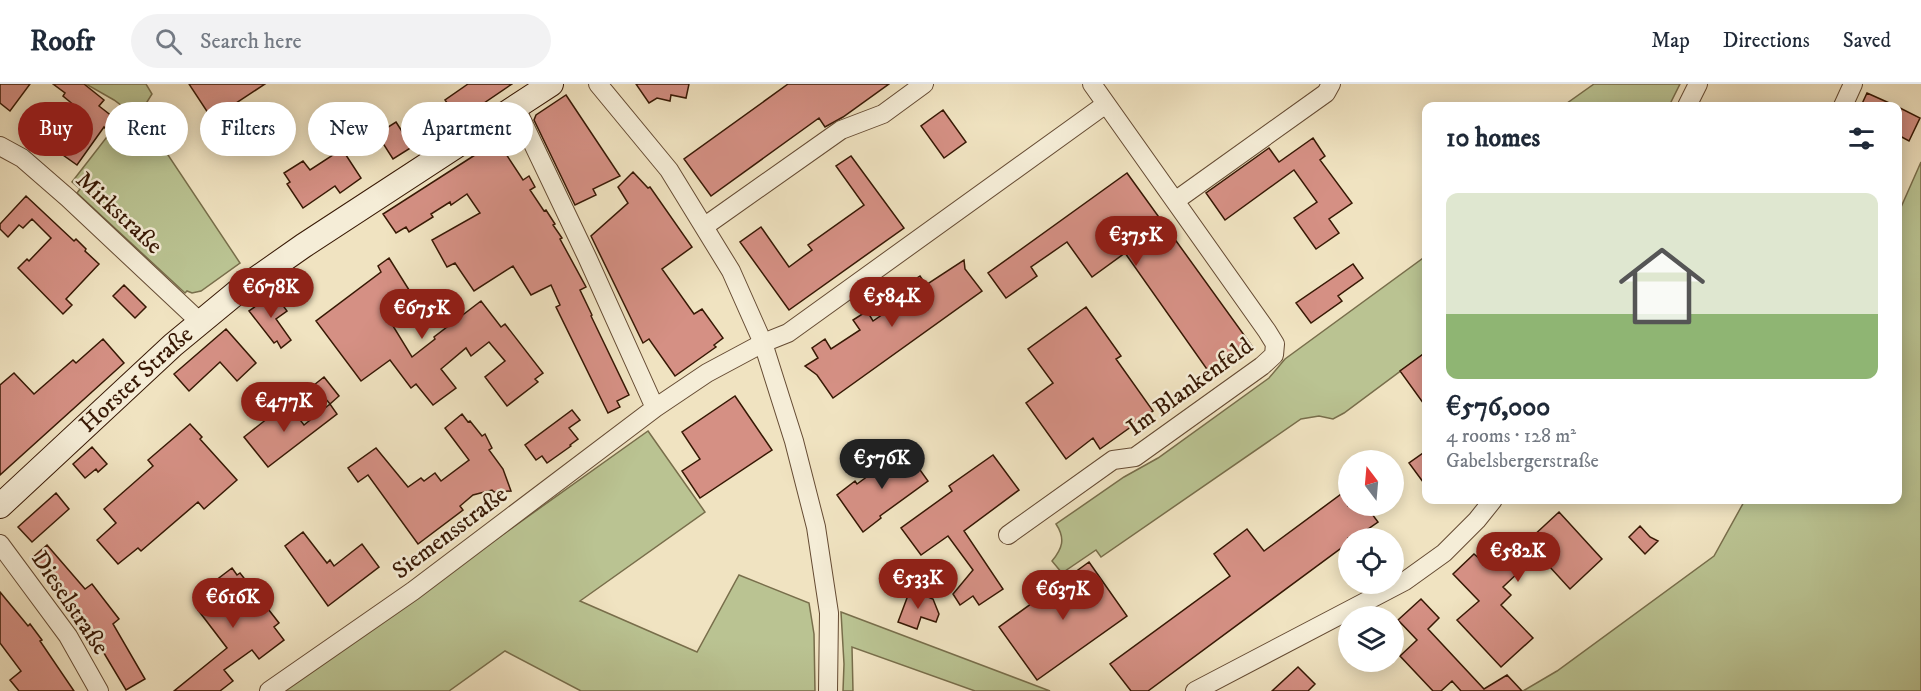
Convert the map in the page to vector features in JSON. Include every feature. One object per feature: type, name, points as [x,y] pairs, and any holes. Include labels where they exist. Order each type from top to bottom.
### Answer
[{"type":"main road","name":"Horster Straße","points":[[524,102],[550,84]]},
{"type":"main road","name":"Horster Straße","points":[[0,506],[200,322],[236,293],[303,246],[442,156]]},
{"type":"street","points":[[598,84],[669,170],[705,226],[731,271],[763,343],[794,441],[816,527],[829,613],[828,691]]},
{"type":"street","points":[[705,226],[841,130],[883,114],[924,84]]},
{"type":"street","name":"Im Blankenfeld","points":[[1008,536],[1113,460],[1135,457],[1274,355],[1275,344],[1267,331],[1092,84]]},
{"type":"street","points":[[1175,201],[1326,93],[1331,84]]},
{"type":"street","points":[[1689,102],[1698,84]]},
{"type":"street","points":[[1845,102],[1853,84]]},
{"type":"street","name":"Siemensstraße","points":[[269,691],[413,591],[655,408],[707,373],[763,343],[788,333],[1106,104]]},
{"type":"street","points":[[533,145],[655,408]]},
{"type":"street","name":"Mirkstraße","points":[[0,146],[22,158],[68,198],[200,322]]},
{"type":"street","points":[[1195,691],[1405,581],[1444,553],[1490,504]]},
{"type":"street","name":"Dieselstraße","points":[[0,544],[68,636],[99,691]]},
{"type":"green space","points":[[86,84],[146,84],[152,94],[147,102],[117,102]]},
{"type":"green space","points":[[1594,84],[1680,84],[1671,102],[1569,102]]},
{"type":"green space","points":[[105,139],[105,156],[169,156],[240,263],[201,291],[185,293],[77,193],[80,189],[72,182]]},
{"type":"green space","points":[[1921,162],[1921,691],[1523,691],[1557,671],[1714,556],[1743,504],[1902,504],[1902,205]]},
{"type":"green space","points":[[1422,259],[1422,355],[1344,413],[1333,419],[1319,416],[1301,419],[1101,557],[1096,550],[1062,573],[1052,561],[1062,544],[1061,534],[1056,524],[1124,477],[1158,458],[1269,378],[1285,359]]},
{"type":"green space","points":[[648,431],[705,512],[580,601],[697,652],[739,575],[809,603],[814,634],[815,691],[581,691],[505,651],[449,691],[283,691]]},
{"type":"green space","points":[[841,612],[1050,691],[975,691],[852,647],[853,691],[843,691]]},
{"type":"building","points":[[0,84],[30,84],[10,111],[0,103]]},
{"type":"building","points":[[53,84],[84,84],[104,100],[99,106],[105,111],[105,128],[93,142],[93,102],[70,102],[63,96],[65,93]]},
{"type":"building","points":[[189,84],[265,84],[238,102],[201,102]]},
{"type":"building","points":[[468,84],[512,84],[486,102],[446,102],[445,100]]},
{"type":"building","points":[[636,84],[689,84],[686,98],[671,95],[670,101],[657,98],[649,103]]},
{"type":"building","points":[[788,84],[889,84],[825,127],[819,118],[711,196],[684,159]]},
{"type":"building","points":[[1867,93],[1887,102],[1863,102]]},
{"type":"building","points":[[566,95],[620,176],[593,189],[596,195],[575,205],[534,120],[536,115]]},
{"type":"building","points":[[1902,109],[1920,118],[1909,141],[1902,137]]},
{"type":"building","points":[[943,110],[966,142],[944,158],[921,126]]},
{"type":"building","points":[[396,122],[401,130],[401,154],[393,159],[389,153],[389,126]]},
{"type":"building","points":[[1313,138],[1325,156],[1320,160],[1352,203],[1329,219],[1339,233],[1316,249],[1294,218],[1317,202],[1294,170],[1225,220],[1206,193],[1269,148],[1279,162]]},
{"type":"building","points":[[64,156],[83,156],[77,165]]},
{"type":"building","points":[[331,156],[347,156],[361,178],[340,193],[335,186],[303,208],[287,184],[290,182],[284,173],[303,161],[310,170]]},
{"type":"building","points":[[473,156],[507,156],[523,180],[529,176],[535,187],[530,190],[555,224],[553,225],[562,238],[560,239],[586,287],[580,290],[629,395],[617,401],[620,407],[608,413],[556,307],[560,305],[551,285],[531,295],[513,266],[474,291],[455,263],[447,267],[432,240],[480,213],[467,194],[451,205],[450,202],[431,214],[433,217],[409,232],[406,227],[396,233],[383,214]]},
{"type":"building","points":[[851,156],[904,228],[789,310],[740,242],[761,227],[789,267],[812,250],[808,245],[864,205],[836,166]]},
{"type":"building","points":[[633,172],[648,188],[650,187],[692,247],[662,269],[694,314],[702,309],[723,338],[714,345],[716,347],[675,376],[649,339],[643,343],[591,236],[628,203],[618,187]]},
{"type":"building","points":[[1127,173],[1252,346],[1211,375],[1125,253],[1092,277],[1067,242],[1031,267],[1037,276],[1006,298],[988,273]]},
{"type":"building","points":[[26,196],[74,241],[76,239],[99,264],[66,299],[72,305],[63,314],[18,268],[27,259],[29,261],[51,238],[32,219],[23,228],[19,225],[8,237],[0,229],[0,224]]},
{"type":"building","points":[[389,258],[421,309],[393,326],[412,357],[481,301],[501,327],[505,324],[543,373],[535,379],[538,382],[507,406],[485,377],[505,361],[489,342],[471,356],[466,348],[441,369],[456,388],[433,405],[416,384],[411,388],[390,360],[361,381],[316,321],[381,272],[378,266]]},
{"type":"building","points":[[964,260],[965,269],[982,291],[833,398],[817,375],[805,366],[818,358],[812,348],[825,339],[831,349],[860,330],[853,320],[867,311],[873,321],[899,303],[893,294],[920,276],[926,285]]},
{"type":"building","points":[[1353,264],[1363,278],[1338,296],[1342,301],[1311,323],[1296,303]]},
{"type":"building","points":[[124,285],[146,307],[135,318],[113,296]]},
{"type":"building","points":[[274,293],[287,311],[276,319],[291,340],[281,348],[277,341],[274,343],[249,311]]},
{"type":"building","points":[[1086,307],[1121,356],[1116,359],[1153,411],[1100,449],[1093,438],[1066,459],[1026,403],[1053,383],[1028,349]]},
{"type":"building","points":[[226,329],[256,363],[237,381],[220,362],[189,391],[174,374]]},
{"type":"building","points":[[103,339],[124,363],[0,475],[0,385],[14,373],[34,394],[73,360],[76,363]]},
{"type":"building","points":[[1422,355],[1422,401],[1400,371]]},
{"type":"building","points":[[324,377],[339,396],[330,404],[314,385]]},
{"type":"building","points":[[735,396],[772,450],[700,498],[682,471],[700,459],[682,432]]},
{"type":"building","points":[[287,403],[304,425],[330,404],[337,414],[268,467],[244,437]]},
{"type":"building","points":[[572,410],[580,420],[569,428],[578,439],[547,463],[542,456],[536,460],[525,445]]},
{"type":"building","points":[[462,414],[482,436],[485,434],[492,448],[489,450],[503,469],[511,491],[494,492],[492,490],[473,495],[460,506],[463,510],[418,544],[368,475],[358,482],[348,468],[376,448],[408,487],[421,478],[424,481],[435,473],[441,481],[469,460],[445,428]]},
{"type":"building","points":[[190,424],[202,437],[200,439],[237,480],[204,509],[198,502],[141,551],[138,548],[118,564],[97,540],[116,523],[104,509],[153,466],[148,460]]},
{"type":"building","points":[[92,447],[107,464],[98,472],[96,469],[85,478],[73,464]]},
{"type":"building","points":[[905,449],[928,481],[880,516],[881,518],[863,532],[837,495],[855,481],[857,484]]},
{"type":"building","points":[[1422,454],[1422,481],[1409,463]]},
{"type":"building","points":[[993,455],[1019,490],[964,531],[1003,589],[979,605],[973,596],[960,605],[953,594],[973,570],[948,536],[921,555],[901,528],[952,491],[949,486]]},
{"type":"building","points":[[56,493],[69,509],[32,542],[18,527]]},
{"type":"building","points":[[1338,496],[1338,516],[1374,516],[1378,522],[1369,528],[1338,528],[1338,550],[1148,691],[1131,691],[1110,664],[1230,576],[1214,554],[1247,529],[1264,551]]},
{"type":"building","points":[[1559,512],[1602,559],[1570,589],[1538,554],[1503,587],[1511,595],[1501,605],[1533,638],[1501,667],[1457,620],[1479,601],[1453,574],[1474,554],[1481,560],[1505,538],[1517,551]]},
{"type":"building","points":[[1640,526],[1650,537],[1658,541],[1645,554],[1629,537]]},
{"type":"building","points":[[303,532],[327,563],[330,560],[334,566],[362,544],[379,567],[328,606],[285,546]]},
{"type":"building","points":[[47,545],[85,589],[92,584],[119,619],[113,624],[145,679],[126,690],[92,633],[90,634],[70,608],[72,607],[31,559]]},
{"type":"building","points":[[1089,562],[1127,616],[1037,680],[999,627]]},
{"type":"building","points":[[232,568],[237,575],[240,573],[279,623],[274,627],[284,640],[259,659],[252,650],[224,670],[233,681],[220,691],[174,691],[227,648],[198,610],[201,607],[194,597]]},
{"type":"building","points":[[910,590],[933,599],[939,614],[936,622],[921,617],[917,629],[898,622]]},
{"type":"building","points":[[0,592],[42,640],[40,641],[74,691],[19,691],[10,680],[21,671],[0,643]]},
{"type":"building","points":[[1421,599],[1439,618],[1428,629],[1484,689],[1507,675],[1522,691],[1461,691],[1452,681],[1441,691],[1433,691],[1404,660],[1404,652],[1417,640],[1404,626],[1404,615]]},
{"type":"building","points":[[1298,667],[1315,684],[1308,691],[1272,691]]}]
